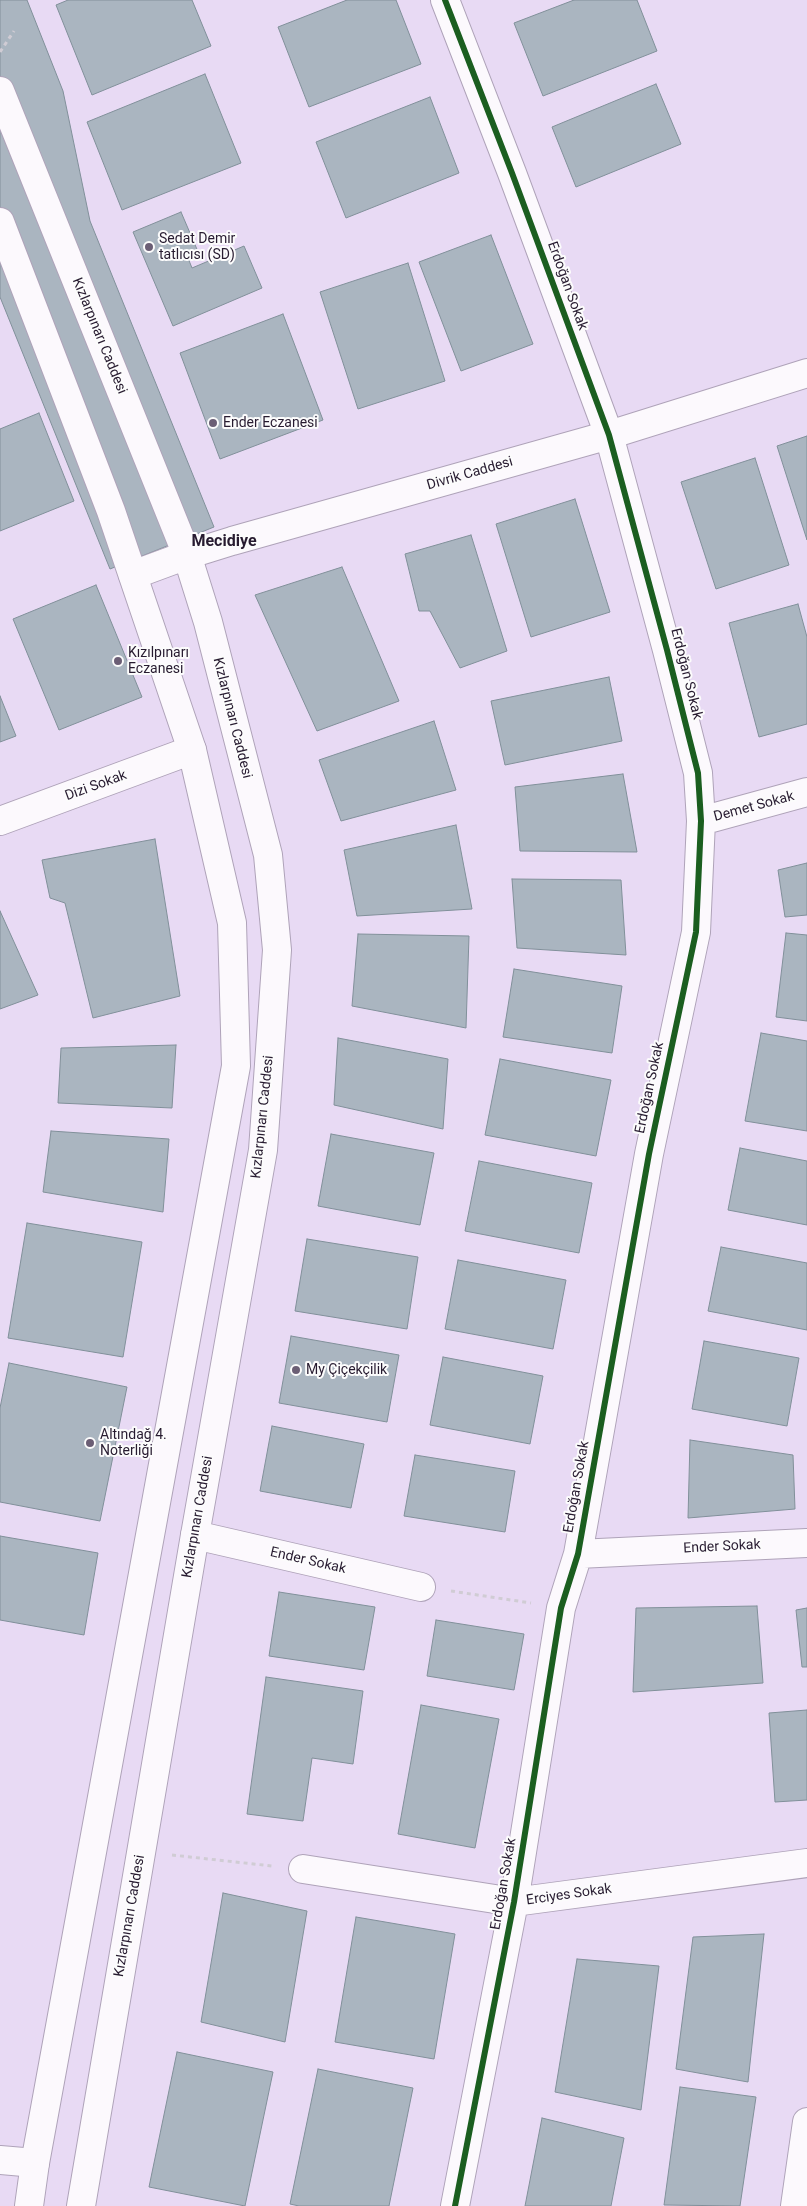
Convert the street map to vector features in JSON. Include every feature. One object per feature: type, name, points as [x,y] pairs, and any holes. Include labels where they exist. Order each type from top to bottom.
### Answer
[{"type":"street","name":"Erdoğan Sokak","points":[[445,0],[512,173],[608,436],[667,650],[698,773],[700,821],[696,932],[649,1154],[578,1554],[561,1608],[514,1902],[455,2206]]},
{"type":"street","name":"Kızlarpınarı Caddesi","points":[[0,92],[187,555],[208,622],[268,855],[277,950],[263,1150],[195,1535],[81,2206]]},
{"type":"street","points":[[0,222],[111,512],[192,750],[232,924],[236,1066],[35,2163],[29,2206]]},
{"type":"street","name":"Divrik Caddesi","points":[[133,575],[187,555],[608,436],[807,373]]},
{"type":"street","name":"Dizi Sokak","points":[[0,821],[192,750]]},
{"type":"street","name":"Demet Sokak","points":[[700,821],[807,792]]},
{"type":"street","name":"Ender Sokak","points":[[195,1535],[421,1587]]},
{"type":"street","name":"Ender Sokak","points":[[578,1554],[807,1543]]},
{"type":"street","name":"Erciyes Sokak","points":[[303,1870],[514,1902],[807,1863]]},
{"type":"street","points":[[795,2206],[807,2122]]},
{"type":"street","points":[[0,2160],[35,2163]]},
{"type":"path","points":[[0,52],[14,31]]},
{"type":"path","points":[[421,1587],[561,1608]]},
{"type":"path","points":[[141,1852],[303,1870]]},
{"type":"building","points":[[0,0],[27,0],[63,91],[90,221],[214,527],[110,569],[0,297]]},
{"type":"building","points":[[68,0],[192,0],[211,46],[92,95],[56,5]]},
{"type":"building","points":[[347,0],[396,0],[421,64],[309,107],[278,27]]},
{"type":"building","points":[[574,0],[637,0],[657,51],[543,96],[514,23]]},
{"type":"building","points":[[205,74],[241,163],[122,210],[87,122]]},
{"type":"building","points":[[656,84],[681,144],[576,187],[552,127]]},
{"type":"building","points":[[430,97],[459,173],[346,218],[316,142]]},
{"type":"building","points":[[181,212],[199,254],[188,258],[192,268],[244,246],[262,288],[173,326],[133,232]]},
{"type":"building","points":[[491,235],[533,344],[461,371],[419,262]]},
{"type":"building","points":[[408,263],[445,381],[358,409],[320,292]]},
{"type":"building","points":[[283,314],[323,420],[220,459],[180,353]]},
{"type":"building","points":[[39,413],[74,501],[0,531],[0,429]]},
{"type":"building","points":[[807,436],[807,540],[777,446]]},
{"type":"building","points":[[755,458],[789,565],[716,589],[681,482]]},
{"type":"building","points":[[575,499],[610,612],[531,637],[496,524]]},
{"type":"building","points":[[471,535],[507,651],[460,668],[430,611],[419,611],[405,554]]},
{"type":"building","points":[[342,567],[399,701],[317,731],[255,595]]},
{"type":"building","points":[[96,585],[142,697],[59,730],[13,619]]},
{"type":"building","points":[[798,604],[807,637],[807,724],[759,737],[729,623]]},
{"type":"building","points":[[609,677],[622,741],[505,765],[491,701]]},
{"type":"building","points":[[0,696],[16,736],[0,742]]},
{"type":"building","points":[[434,721],[456,790],[341,821],[319,760]]},
{"type":"building","points":[[623,774],[637,852],[520,851],[515,787]]},
{"type":"building","points":[[456,825],[472,909],[357,916],[344,850]]},
{"type":"building","points":[[155,839],[180,996],[93,1018],[65,903],[50,898],[42,860]]},
{"type":"building","points":[[807,863],[807,915],[785,917],[778,870]]},
{"type":"building","points":[[512,879],[621,880],[626,955],[517,948]]},
{"type":"building","points":[[0,911],[38,995],[0,1009]]},
{"type":"building","points":[[786,933],[807,935],[807,1021],[776,1017]]},
{"type":"building","points":[[358,934],[469,936],[466,1028],[352,1006]]},
{"type":"building","points":[[514,969],[622,986],[612,1053],[503,1037]]},
{"type":"building","points":[[761,1033],[807,1041],[807,1131],[745,1121]]},
{"type":"building","points":[[338,1038],[448,1059],[443,1129],[334,1105]]},
{"type":"building","points":[[176,1045],[172,1108],[58,1103],[61,1048]]},
{"type":"building","points":[[500,1059],[611,1080],[596,1156],[485,1135]]},
{"type":"building","points":[[51,1131],[169,1139],[163,1212],[43,1192]]},
{"type":"building","points":[[331,1134],[434,1153],[420,1225],[318,1206]]},
{"type":"building","points":[[740,1148],[807,1161],[807,1225],[728,1210]]},
{"type":"building","points":[[479,1161],[592,1183],[579,1253],[465,1231]]},
{"type":"building","points":[[27,1223],[142,1242],[123,1357],[8,1338]]},
{"type":"building","points":[[307,1239],[418,1257],[407,1329],[295,1311]]},
{"type":"building","points":[[721,1247],[807,1263],[807,1330],[708,1311]]},
{"type":"building","points":[[458,1260],[566,1280],[553,1349],[445,1329]]},
{"type":"building","points":[[291,1336],[399,1355],[387,1422],[279,1403]]},
{"type":"building","points":[[704,1341],[799,1358],[787,1426],[692,1409]]},
{"type":"building","points":[[443,1357],[543,1376],[530,1444],[430,1425]]},
{"type":"building","points":[[9,1363],[127,1387],[100,1521],[0,1502],[0,1408]]},
{"type":"building","points":[[272,1426],[364,1444],[351,1508],[260,1491]]},
{"type":"building","points":[[690,1440],[793,1455],[795,1509],[688,1518]]},
{"type":"building","points":[[415,1455],[515,1471],[505,1532],[404,1516]]},
{"type":"building","points":[[0,1536],[98,1553],[84,1635],[0,1620]]},
{"type":"building","points":[[279,1592],[375,1607],[364,1670],[269,1656]]},
{"type":"building","points":[[757,1606],[763,1683],[633,1692],[636,1608]]},
{"type":"building","points":[[807,1608],[807,1667],[802,1667],[796,1610]]},
{"type":"building","points":[[436,1620],[524,1634],[514,1690],[427,1676]]},
{"type":"building","points":[[266,1677],[363,1691],[353,1764],[312,1758],[303,1821],[247,1814]]},
{"type":"building","points":[[421,1705],[499,1719],[475,1848],[398,1834]]},
{"type":"building","points":[[807,1710],[807,1800],[775,1802],[769,1713]]},
{"type":"building","points":[[223,1893],[307,1911],[285,2042],[201,2022]]},
{"type":"building","points":[[356,1917],[455,1934],[434,2059],[335,2042]]},
{"type":"building","points":[[764,1934],[748,2082],[676,2069],[693,1937]]},
{"type":"building","points":[[577,1959],[659,1966],[641,2110],[555,2092]]},
{"type":"building","points":[[177,2052],[273,2072],[245,2206],[149,2187]]},
{"type":"building","points":[[318,2069],[413,2088],[389,2206],[299,2206],[290,2204]]},
{"type":"building","points":[[680,2087],[756,2097],[740,2206],[664,2205]]},
{"type":"building","points":[[542,2118],[624,2138],[611,2206],[525,2206]]},
{"type":"cycle path","points":[[445,0],[512,173],[609,435],[698,773],[701,821],[696,932],[649,1154],[578,1554],[561,1608],[514,1902],[455,2206]]},
{"type":"place","name":"Sedat Demir tatlıcısı (SD)","points":[[149,247]]},
{"type":"place","name":"Ender Eczanesi","points":[[213,423]]},
{"type":"place","name":"Kızılpınarı Eczanesi","points":[[118,661]]},
{"type":"place","name":"My Çiçekçilik","points":[[296,1370]]},
{"type":"place","name":"Altındağ 4. Noterliği","points":[[90,1443]]},
{"type":"district","name":"Mecidiye","points":[[224,542]]}]
